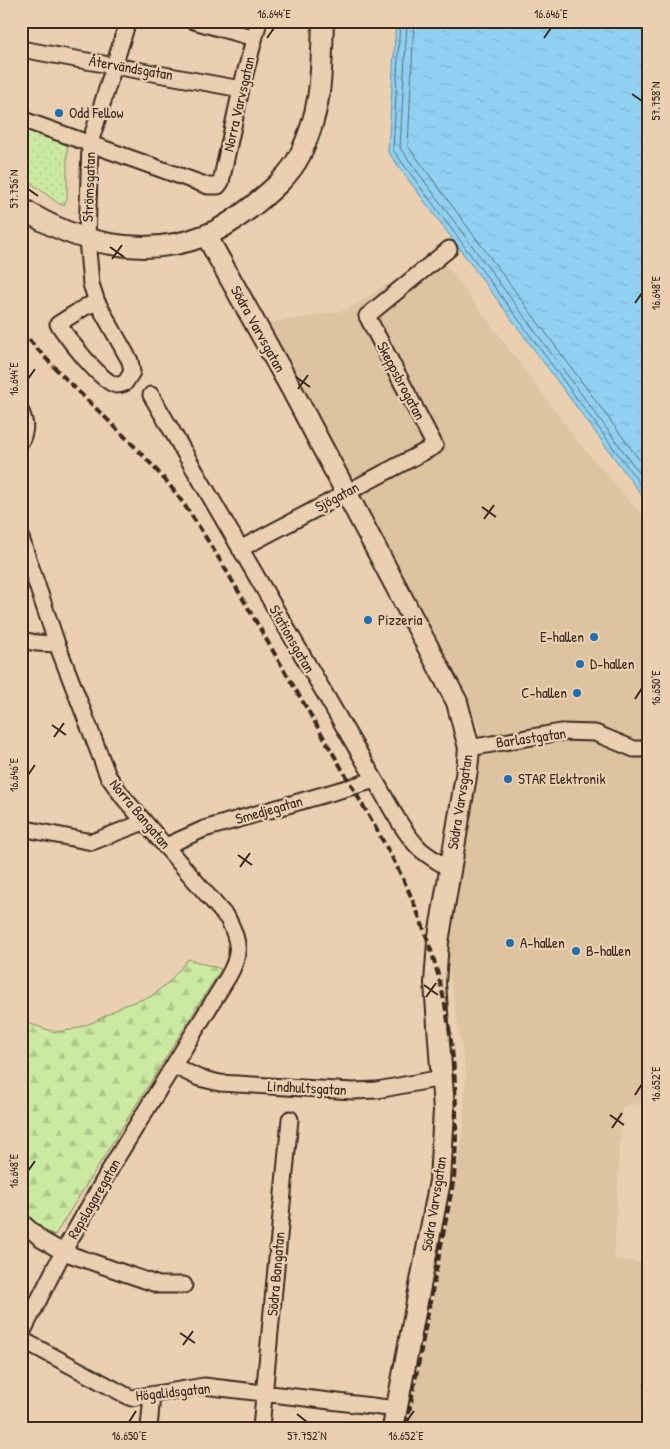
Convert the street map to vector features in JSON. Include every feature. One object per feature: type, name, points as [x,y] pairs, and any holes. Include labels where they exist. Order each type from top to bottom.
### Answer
[{"type":"street","name":"Strömsgatan","points":[[87,240],[90,142],[128,21]]},
{"type":"street","points":[[194,21],[254,38]]},
{"type":"street","name":"Norra Varvsgatan","points":[[90,142],[208,186],[218,186],[221,182],[241,89],[259,21]]},
{"type":"street","points":[[21,208],[65,232],[87,240],[132,247],[163,246],[206,235],[242,214],[267,195],[285,176],[299,156],[308,134],[321,87],[323,21]]},
{"type":"street","name":"Återvändsgatan","points":[[21,49],[241,89]]},
{"type":"street","points":[[21,119],[90,142]]},
{"type":"street","name":"Södra Varvsgatan","points":[[206,235],[458,702],[469,748],[438,942],[435,983],[444,1110],[440,1181],[395,1418]]},
{"type":"street","points":[[87,240],[91,284],[97,302],[130,361],[132,372],[125,383],[117,385],[103,376],[80,353],[58,324],[85,307],[97,302]]},
{"type":"street","name":"Skeppsbrogatan","points":[[435,446],[367,316],[448,249]]},
{"type":"street","name":"Stationsgatan","points":[[151,395],[375,780],[413,841],[422,851],[450,869]]},
{"type":"street","points":[[21,412],[25,422],[25,432],[21,442]]},
{"type":"street","name":"Sjögatan","points":[[240,549],[435,446]]},
{"type":"street","name":"Norra Bangatan","points":[[21,538],[57,644],[108,776],[144,822],[228,919],[237,940],[238,952],[235,965],[174,1066]]},
{"type":"street","points":[[21,640],[57,644]]},
{"type":"street","name":"Barlastgatan","points":[[469,748],[561,732],[595,733],[634,749],[649,749]]},
{"type":"street","name":"Smedjegatan","points":[[166,846],[204,829],[375,780]]},
{"type":"street","points":[[21,828],[92,842],[144,822]]},
{"type":"street","name":"Lindhultsgatan","points":[[174,1066],[199,1078],[220,1083],[352,1091],[377,1090],[442,1078]]},
{"type":"street","name":"Repslagaregatan","points":[[21,1335],[63,1252],[116,1159],[174,1066]]},
{"type":"street","name":"Södra Bangatan","points":[[261,1428],[290,1119]]},
{"type":"street","points":[[21,1221],[42,1240],[63,1252],[159,1285],[184,1285]]},
{"type":"street","name":"Högalidsgatan","points":[[21,1340],[132,1398],[204,1386],[265,1392],[395,1418]]},
{"type":"street","points":[[149,1428],[152,1395]]},
{"type":"shaded area","points":[[435,250],[580,444],[649,523],[649,1101],[622,1107],[614,1259],[649,1264],[649,1409],[642,1409],[640,1428],[405,1428],[431,1308],[454,1190],[463,1131],[466,1074],[445,946],[480,727],[263,324],[347,310],[413,268]]},
{"type":"green space","points":[[21,126],[67,142],[67,199],[64,205],[59,204],[21,175]]},
{"type":"green space","points":[[188,959],[221,969],[55,1235],[41,1229],[21,1211],[21,1021],[55,1032],[71,1030],[94,1022],[125,1005],[150,997],[169,982]]},
{"type":"water","points":[[396,21],[649,21],[649,505],[388,152]]},
{"type":"water","points":[[644,1384],[649,1384],[649,1428],[642,1428]]},
{"type":"railway","points":[[21,330],[57,370],[153,466],[188,511],[215,552],[369,816],[392,857],[412,899],[425,933],[436,967],[450,1036],[456,1106],[456,1142],[454,1178],[406,1428]]},
{"type":"place","name":"Odd Fellow","points":[[59,113]]},
{"type":"place","name":"Pizzeria","points":[[368,620]]},
{"type":"place","name":"E-hallen","points":[[594,637]]},
{"type":"place","name":"D-hallen","points":[[580,664]]},
{"type":"place","name":"C-hallen","points":[[577,693]]},
{"type":"place","name":"STAR Elektronik","points":[[508,779]]},
{"type":"place","name":"A-hallen","points":[[510,943]]},
{"type":"place","name":"B-hallen","points":[[576,951]]}]
